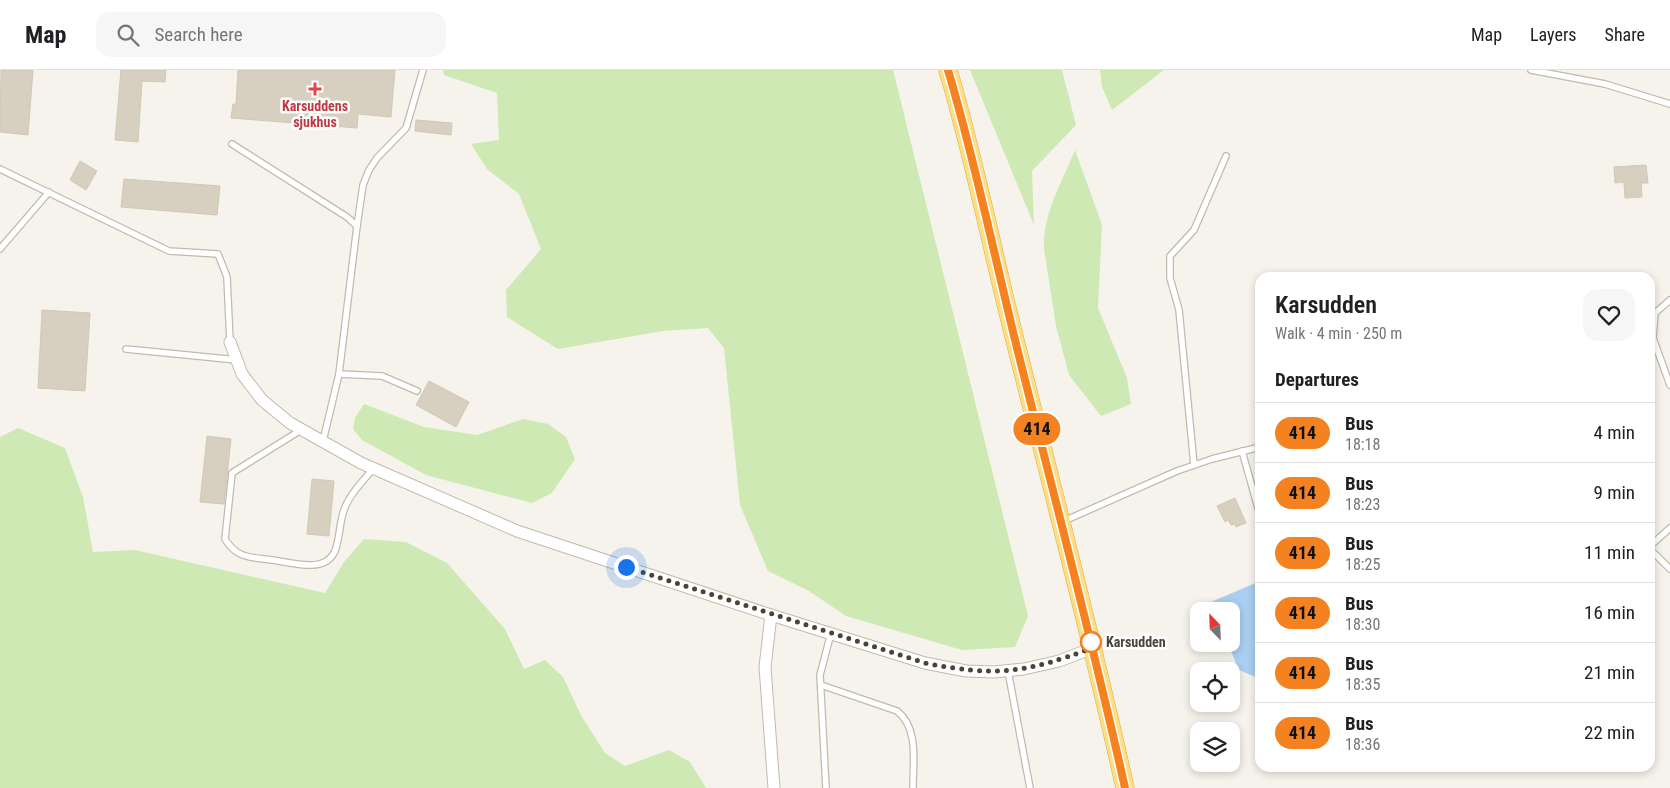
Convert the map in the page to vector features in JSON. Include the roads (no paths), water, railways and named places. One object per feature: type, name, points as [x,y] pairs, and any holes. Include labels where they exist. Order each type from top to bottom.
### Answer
[{"type":"highway","points":[[948,70],[985,210],[1018,353],[1062,522],[1125,788]]},
{"type":"street","points":[[230,342],[242,374],[262,400],[301,430],[323,444],[373,469],[517,531],[771,615],[925,663],[966,671],[1008,671],[1059,661],[1092,648]]},
{"type":"street","points":[[771,615],[765,667],[774,788]]},
{"type":"lane","points":[[323,444],[339,374],[357,226],[364,185],[369,170],[382,152],[406,128],[423,70]]},
{"type":"lane","points":[[1531,70],[1605,84],[1670,104]]},
{"type":"lane","points":[[232,144],[348,217],[357,226]]},
{"type":"lane","points":[[1194,465],[1179,310],[1170,278],[1170,256],[1194,230],[1226,156]]},
{"type":"lane","points":[[0,168],[169,251],[218,254],[227,277],[230,342]]},
{"type":"lane","points":[[0,249],[49,192]]},
{"type":"lane","points":[[1655,313],[1670,300]]},
{"type":"lane","points":[[1655,344],[1670,385]]},
{"type":"lane","points":[[126,349],[237,360]]},
{"type":"lane","points":[[339,374],[382,376],[417,391]]},
{"type":"lane","points":[[301,430],[232,472],[225,539],[230,548],[241,556],[308,564],[323,564],[329,561],[337,545],[344,508],[373,469]]},
{"type":"lane","points":[[1062,522],[1194,465],[1255,448]]},
{"type":"lane","points":[[1242,451],[1255,497]]},
{"type":"lane","points":[[1655,542],[1670,528]]},
{"type":"lane","points":[[1655,552],[1670,569]]},
{"type":"lane","points":[[826,788],[820,675],[830,633]]},
{"type":"lane","points":[[1008,671],[1030,788]]},
{"type":"lane","points":[[821,685],[896,711],[904,716],[912,731],[913,788]]},
{"type":"water","points":[[1255,583],[1255,677],[1240,670],[1240,662],[1236,662],[1231,652],[1240,652],[1240,602],[1211,602]]},
{"type":"place","name":"Karsuddens sjukhus","points":[[315,89]]},
{"type":"place","name":"Karsudden","points":[[1091,642]]}]
